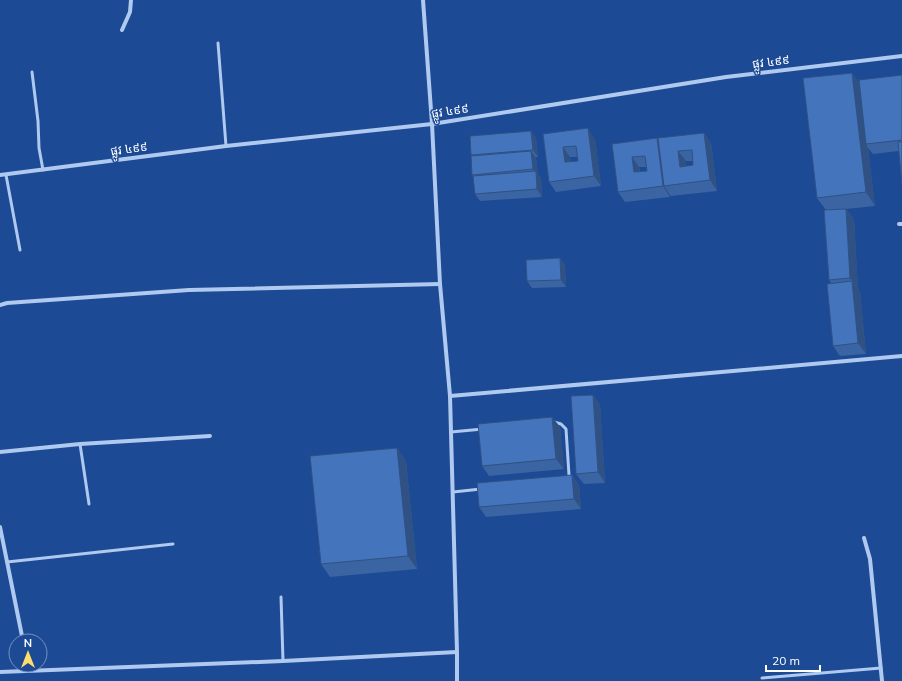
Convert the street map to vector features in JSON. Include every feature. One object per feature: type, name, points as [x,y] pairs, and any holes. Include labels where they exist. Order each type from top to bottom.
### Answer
[{"type":"street","points":[[122,30],[130,12],[131,0]]},
{"type":"street","points":[[423,0],[432,124],[440,284],[450,396],[457,681]]},
{"type":"street","name":"ផ្លូវ ៤៩៩","points":[[0,175],[226,146],[432,124],[726,77],[902,56]]},
{"type":"street","points":[[0,305],[7,303],[189,290],[440,284]]},
{"type":"street","points":[[450,396],[902,356]]},
{"type":"street","points":[[0,452],[80,444],[210,436]]},
{"type":"street","points":[[0,527],[21,633]]},
{"type":"street","points":[[864,538],[870,559],[882,681]]},
{"type":"street","points":[[48,670],[283,661],[457,652]]},
{"type":"lane","points":[[218,43],[226,146]]},
{"type":"lane","points":[[32,72],[38,120],[39,148],[43,170]]},
{"type":"lane","points":[[6,175],[20,250]]},
{"type":"lane","points":[[553,422],[561,424],[566,429],[569,475],[566,479]]},
{"type":"lane","points":[[451,432],[490,428]]},
{"type":"lane","points":[[80,444],[89,504]]},
{"type":"lane","points":[[453,492],[484,489]]},
{"type":"lane","points":[[7,562],[173,544]]},
{"type":"lane","points":[[281,597],[283,661]]},
{"type":"lane","points":[[762,678],[881,668]]},
{"type":"building","points":[[852,73],[866,192],[817,198],[803,78]]},
{"type":"building","points":[[902,75],[902,140],[866,144],[859,80]]},
{"type":"building","points":[[588,128],[594,176],[549,182],[543,134]],"holes":[[[576,146],[578,161],[565,162],[563,147]]]},
{"type":"building","points":[[531,131],[533,150],[471,155],[470,136]]},
{"type":"building","points":[[704,133],[710,180],[664,186],[658,138]],"holes":[[[692,150],[693,165],[680,167],[678,151]]]},
{"type":"building","points":[[657,138],[663,186],[618,192],[612,144]],"holes":[[[645,156],[647,171],[634,172],[632,157]]]},
{"type":"building","points":[[898,142],[902,142],[902,185]]},
{"type":"building","points":[[531,151],[533,169],[472,175],[471,156]]},
{"type":"building","points":[[536,171],[537,189],[475,194],[473,176]]},
{"type":"building","points":[[846,209],[850,278],[829,280],[824,210]]},
{"type":"building","points":[[560,258],[561,280],[527,281],[526,260]]},
{"type":"building","points":[[852,281],[858,343],[833,346],[827,284]]},
{"type":"building","points":[[593,395],[598,472],[576,474],[571,396]]},
{"type":"building","points":[[552,417],[556,459],[482,466],[478,424]]},
{"type":"building","points":[[397,448],[408,556],[321,564],[310,456]]},
{"type":"building","points":[[572,475],[574,499],[479,507],[477,483]]}]
